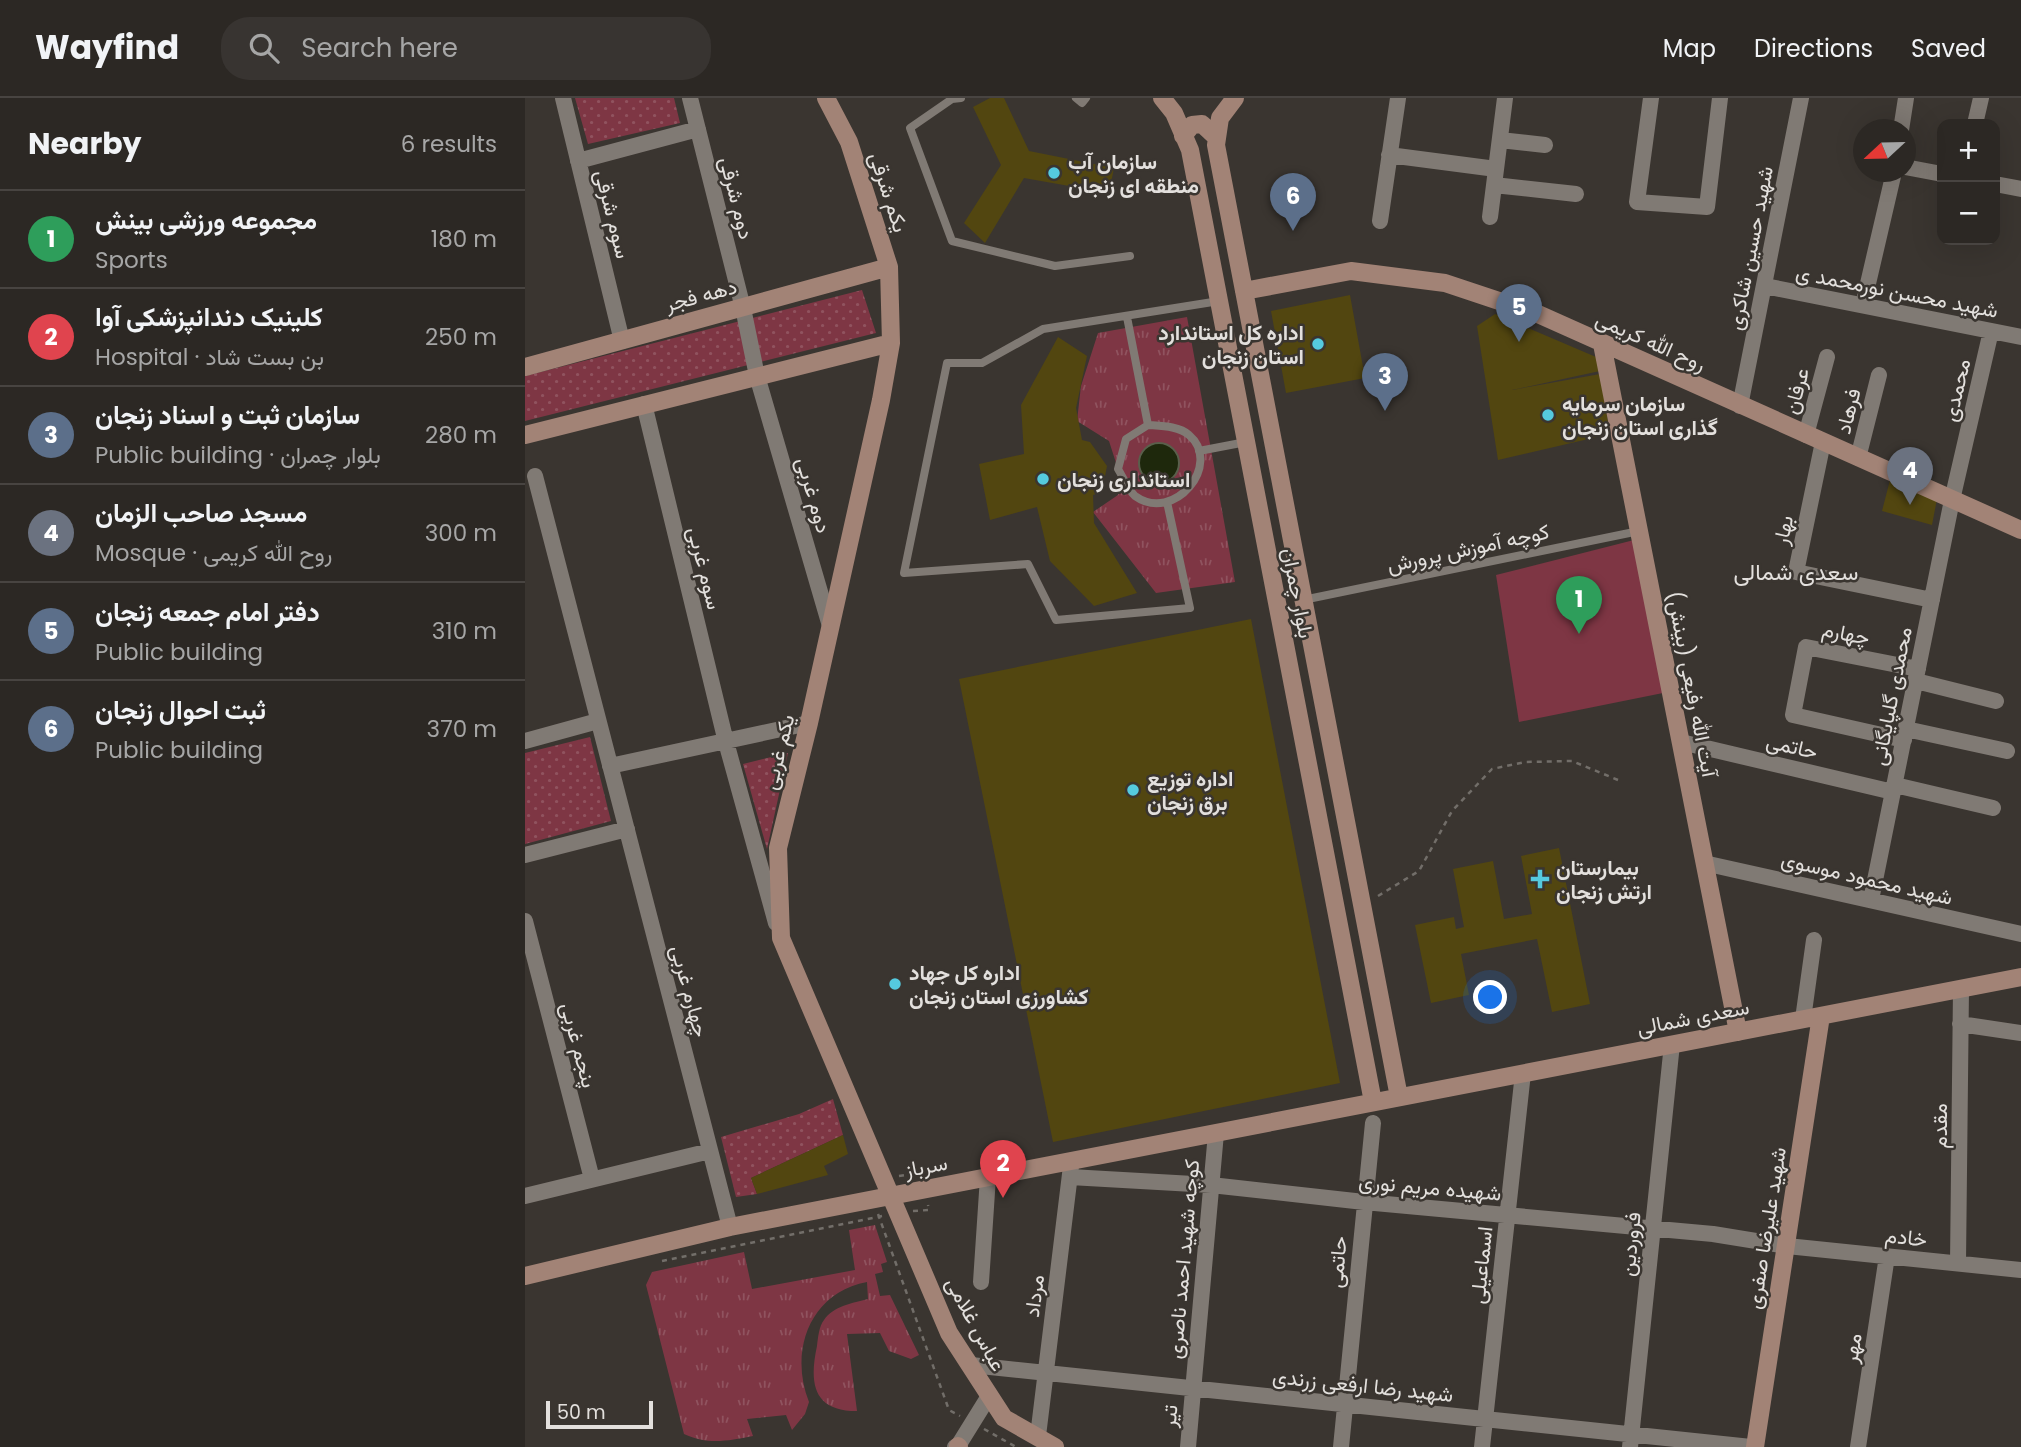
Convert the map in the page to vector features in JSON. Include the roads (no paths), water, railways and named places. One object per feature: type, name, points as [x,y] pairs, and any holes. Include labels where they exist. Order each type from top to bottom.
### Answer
[{"type":"street","name":"سوم شرقی","points":[[563,98],[622,341]]},
{"type":"street","name":"دوم شرقی","points":[[690,98],[743,308],[757,376]]},
{"type":"street","name":"یکم شرقی","points":[[826,98],[849,142],[889,267],[890,305]]},
{"type":"street","name":"بلوار چمران","points":[[1162,98],[1190,150],[1373,1102]]},
{"type":"street","points":[[1217,138],[1220,118],[1235,98]]},
{"type":"street","points":[[1381,221],[1398,98]]},
{"type":"street","points":[[1490,217],[1505,98]]},
{"type":"street","points":[[1651,98],[1637,202],[1707,206],[1720,98]]},
{"type":"street","name":"شهید حسین شاکری","points":[[1740,406],[1801,98]]},
{"type":"street","points":[[1903,119],[1906,98]]},
{"type":"street","points":[[1976,119],[1981,98]]},
{"type":"street","points":[[1184,136],[1192,125],[1202,124],[1217,138]]},
{"type":"street","points":[[578,161],[698,129]]},
{"type":"street","name":"بلوار چمران","points":[[1217,138],[1399,1097]]},
{"type":"street","points":[[1500,140],[1545,145]]},
{"type":"street","points":[[1389,155],[1576,194]]},
{"type":"street","points":[[1916,169],[1937,173]]},
{"type":"street","points":[[1863,305],[1892,182]]},
{"type":"street","points":[[2000,185],[2021,189]]},
{"type":"street","name":"دهه فجر","points":[[525,367],[889,267]]},
{"type":"street","name":"روح الله کریمی","points":[[1244,290],[1351,271],[1445,283],[1494,298],[1538,314],[2021,530]]},
{"type":"street","name":"شهید محسن نورمحمد ی","points":[[1765,286],[2021,337]]},
{"type":"street","name":"یکم غربی","points":[[888,1196],[781,938],[778,848],[809,723],[891,343],[890,305]]},
{"type":"street","name":"محمدی","points":[[1952,500],[1991,331]]},
{"type":"street","points":[[525,435],[891,343]]},
{"type":"street","name":"آیت الله رفیعی (بینش)","points":[[1602,344],[1738,1032]]},
{"type":"street","name":"عرفان","points":[[1806,435],[1826,357]]},
{"type":"street","name":"فرهاد","points":[[1858,458],[1879,375]]},
{"type":"street","name":"دوم غربی","points":[[757,376],[830,626]]},
{"type":"street","name":"سوم غربی","points":[[644,404],[726,742],[781,938]]},
{"type":"street","name":"بهار","points":[[1823,443],[1796,572],[1932,600]]},
{"type":"street","name":"چهارم غربی","points":[[535,476],[730,1227]]},
{"type":"street","name":"محمدی گلپایگانی","points":[[1871,900],[1952,500]]},
{"type":"street","points":[[1277,606],[1303,600]]},
{"type":"street","name":"چهارم","points":[[1905,735],[1793,715],[1806,647],[1917,675],[1996,701]]},
{"type":"street","points":[[525,741],[599,721]]},
{"type":"street","points":[[610,766],[809,723]]},
{"type":"street","points":[[1905,735],[2007,751]]},
{"type":"street","name":"حاتمی","points":[[1681,742],[1993,808]]},
{"type":"street","points":[[525,855],[627,829]]},
{"type":"street","name":"شهید محمود موسوی","points":[[1704,863],[2021,934]]},
{"type":"street","name":"پنجم غربی","points":[[525,921],[593,1180]]},
{"type":"street","points":[[1803,1019],[1814,940]]},
{"type":"street","name":"سعدی شمالی","points":[[1373,1102],[2021,977]]},
{"type":"street","name":"مقدم","points":[[1958,1263],[1961,989]]},
{"type":"street","name":"شهید علیرضا صفری","points":[[1753,1447],[1822,1016]]},
{"type":"street","points":[[1961,1024],[2021,1033]]},
{"type":"street","name":"فروردین","points":[[1630,1441],[1672,1044]]},
{"type":"street","points":[[1362,1046],[1375,1055],[1389,1047]]},
{"type":"street","name":"اسماعیلی","points":[[1482,1447],[1523,1073]]},
{"type":"street","name":"سرباز","points":[[527,1275],[730,1227],[988,1177],[1071,1169],[1216,1133],[1373,1102]]},
{"type":"street","name":"حاتمی","points":[[1341,1447],[1373,1123]]},
{"type":"street","name":"کوچه شهید احمد ناصری","points":[[1193,1389],[1216,1133]]},
{"type":"street","points":[[525,1196],[710,1151]]},
{"type":"street","name":"شهیده مریم نوری","points":[[1071,1169],[1364,1202],[1653,1228],[1787,1246]]},
{"type":"street","name":"مرداد","points":[[1038,1436],[1071,1169]]},
{"type":"street","points":[[981,1282],[988,1177]]},
{"type":"street","name":"عباس غلامی","points":[[888,1196],[949,1332],[989,1396],[1005,1418],[1055,1447]]},
{"type":"street","name":"خادم","points":[[1787,1246],[2021,1270]]},
{"type":"street","name":"مهر","points":[[1858,1447],[1887,1256]]},
{"type":"street","name":"شهید رضا ارفعی زرندی","points":[[971,1366],[1485,1419],[1630,1441],[1753,1447]]},
{"type":"street","name":"تیر","points":[[1188,1447],[1193,1389]]},
{"type":"street","points":[[957,1447],[974,1424],[989,1396]]},
{"type":"lane","points":[[955,98],[910,128],[952,241],[1055,266],[1130,256]]},
{"type":"lane","points":[[1076,98],[1082,103],[1086,98]]},
{"type":"lane","points":[[1167,502],[1190,608],[1056,620],[1028,564],[904,573],[947,363],[982,363],[1043,329],[1219,301]]},
{"type":"lane","points":[[1127,317],[1148,425]]},
{"type":"lane","points":[[1148,425],[1171,427],[1189,435],[1199,451],[1197,475],[1189,490],[1167,502],[1149,504],[1133,494],[1118,469],[1126,439],[1148,425]]},
{"type":"lane","points":[[1199,451],[1246,442]]},
{"type":"lane","name":"کوچه آموزش پرورش","points":[[1303,600],[1639,531]]},
{"type":"place","name":"سازمان آب منطقه ای زنجان","points":[[1054,173]]},
{"type":"place","name":"ثبت احوال زنجان","points":[[1293,231]]},
{"type":"place","name":"دفتر امام جمعه زنجان","points":[[1519,342]]},
{"type":"place","name":"اداره کل استاندارد استان زنجان","points":[[1318,344]]},
{"type":"place","name":"سازمان ثبت و اسناد زنجان","points":[[1385,411]]},
{"type":"place","name":"سازمان سرمایه گذاری استان زنجان","points":[[1548,415]]},
{"type":"place","name":"استانداری زنجان","points":[[1043,479]]},
{"type":"place","name":"مسجد صاحب الزمان","points":[[1910,505]]},
{"type":"place","name":"مجموعه ورزشی بینش","points":[[1579,634]]},
{"type":"place","name":"اداره توزیع برق زنجان","points":[[1133,790]]},
{"type":"place","name":"بیمارستان ارتش زنجان","points":[[1540,879]]},
{"type":"place","name":"اداره کل جهاد کشاورزی استان زنجان","points":[[895,984]]},
{"type":"place","name":"کلینیک دندانپزشکی آوا","points":[[1003,1198]]},
{"type":"district","name":"سعدی شمالی","points":[[1796,572]]}]
